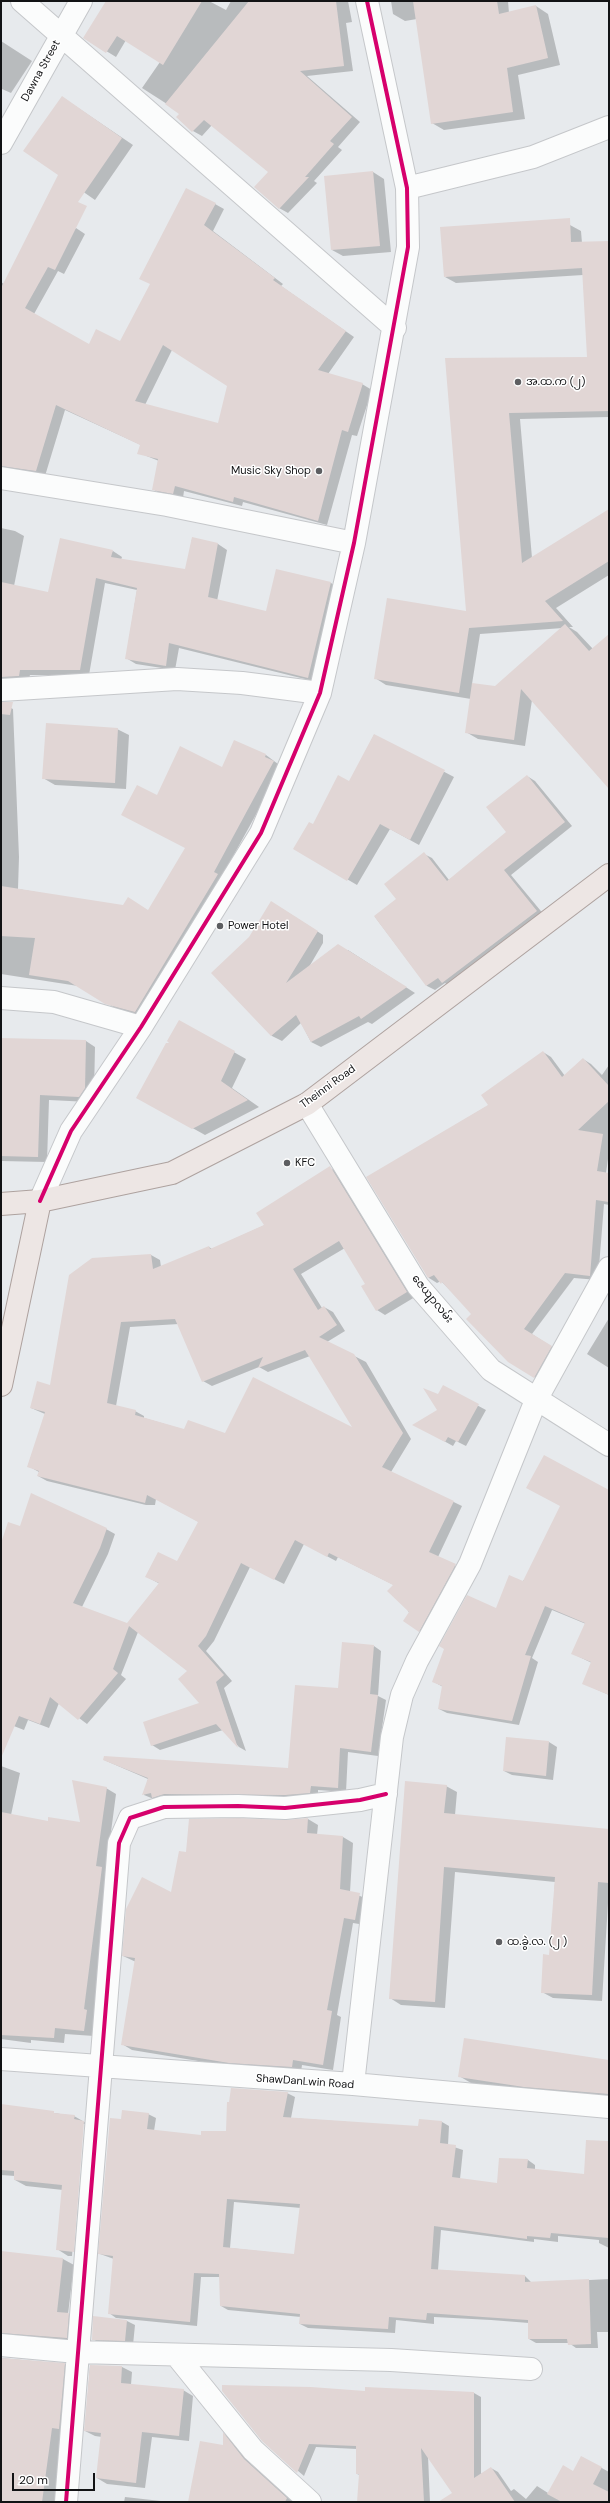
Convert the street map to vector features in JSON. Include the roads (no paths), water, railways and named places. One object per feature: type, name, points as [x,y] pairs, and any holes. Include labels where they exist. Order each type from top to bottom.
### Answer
[{"type":"main road","name":"Theinni Road","points":[[1,1204],[40,1202],[172,1173],[307,1104],[609,875]]},
{"type":"main road","points":[[1,1385],[40,1202]]},
{"type":"street","points":[[22,1],[395,328]]},
{"type":"street","name":"Dawna Street","points":[[1,142],[81,1]]},
{"type":"street","points":[[40,1202],[71,1131],[141,1027],[261,833],[320,693],[354,543],[395,328],[408,247],[407,188],[367,1]]},
{"type":"street","points":[[407,188],[533,157],[604,131],[609,127]]},
{"type":"street","points":[[1,478],[167,505],[354,543]]},
{"type":"street","points":[[1,690],[177,679],[242,683],[320,693]]},
{"type":"street","points":[[1,998],[54,1002],[141,1027]]},
{"type":"street","name":"ဇေယျာလမ်း","points":[[307,1104],[418,1286],[491,1370],[609,1445]]},
{"type":"street","points":[[353,2084],[392,1737],[402,1695],[417,1661],[470,1564],[536,1400],[609,1268]]},
{"type":"street","points":[[66,2502],[103,2067],[119,1843],[130,1818],[164,1808],[238,1806],[285,1808],[360,1800],[386,1794]]},
{"type":"street","name":"ShawDanLwin Road","points":[[1,2060],[353,2084],[609,2107]]},
{"type":"street","points":[[1,2345],[78,2352],[177,2356],[255,2355],[391,2360],[530,2370]]},
{"type":"street","points":[[177,2356],[253,2450],[310,2502]]},
{"type":"place","name":"အ.ထ.က (၂)","points":[[518,382]]},
{"type":"place","name":"Music Sky Shop","points":[[319,471]]},
{"type":"place","name":"Power Hotel","points":[[220,926]]},
{"type":"place","name":"KFC","points":[[287,1163]]},
{"type":"place","name":"ထ.ခွဲ.လ. (၂ )","points":[[499,1942]]}]
